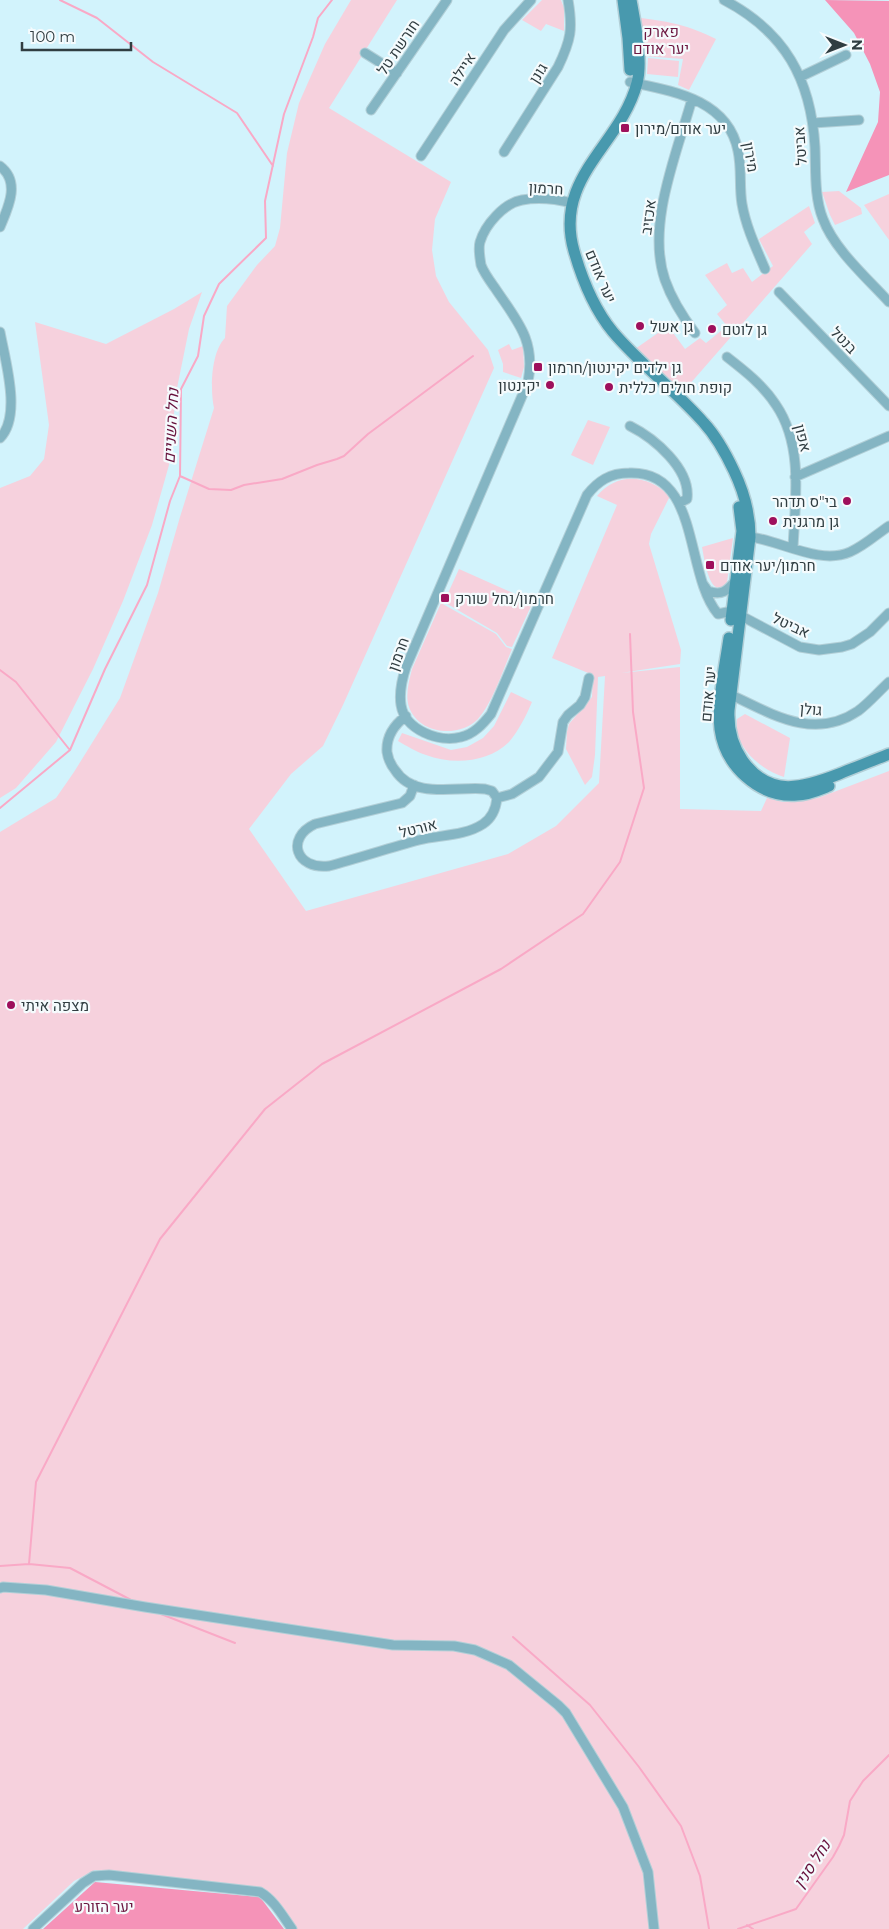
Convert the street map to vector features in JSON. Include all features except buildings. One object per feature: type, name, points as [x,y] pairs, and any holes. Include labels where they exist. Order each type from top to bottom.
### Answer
[{"type":"street","name":"חורשת טל","points":[[371,110],[447,0]]},
{"type":"street","name":"איילה","points":[[421,156],[504,30],[531,0]]},
{"type":"street","name":"גונן","points":[[504,152],[565,53],[571,28],[568,0]]},
{"type":"street","name":"יער אודם","points":[[623,0],[634,83]]},
{"type":"street","name":"יער אודם","points":[[632,0],[637,37],[634,83],[612,133],[581,178],[572,203],[570,218],[574,248],[583,279],[595,305],[613,331],[705,424],[726,454],[746,536],[720,730],[726,747],[742,774],[764,789],[790,796],[807,794],[889,762]]},
{"type":"street","name":"אביטל","points":[[724,0],[757,20],[773,34],[785,49],[800,76],[811,111],[818,198],[823,220],[840,248],[889,302]]},
{"type":"street","points":[[365,53],[397,73]]},
{"type":"street","points":[[800,76],[846,55]]},
{"type":"street","name":"מירון","points":[[634,83],[671,90],[692,98],[713,111],[732,134],[738,149],[745,218],[765,269]]},
{"type":"street","name":"אכזיב","points":[[692,98],[662,204],[658,242],[665,279],[671,296],[695,334]]},
{"type":"street","points":[[813,124],[859,120]]},
{"type":"street","points":[[0,227],[12,195],[10,179],[2,167]]},
{"type":"street","name":"חרמון","points":[[406,716],[402,706],[401,693],[406,667],[525,390],[531,366],[530,352],[519,323],[482,268],[479,256],[480,243],[484,233],[499,214],[518,201],[547,199],[572,203]]},
{"type":"street","name":"בנטל","points":[[779,292],[889,406]]},
{"type":"street","points":[[0,332],[11,406],[7,431],[0,438]]},
{"type":"street","name":"אפון","points":[[726,357],[750,375],[778,406],[787,425],[792,444],[795,477],[793,548]]},
{"type":"street","points":[[630,426],[646,434],[662,448],[676,466],[686,484],[688,492],[688,499],[679,503]]},
{"type":"street","points":[[795,477],[889,436]]},
{"type":"street","points":[[590,678],[586,697],[580,705],[568,714],[563,722],[558,752],[539,777],[512,794],[498,798],[492,791],[486,789],[439,790],[414,785],[397,774],[387,754],[391,732],[396,724],[406,716],[413,725],[439,738],[461,737],[482,725],[495,705],[587,495],[596,484],[606,477],[621,473],[651,476],[663,482],[673,492],[679,503],[705,596],[718,614],[736,613]]},
{"type":"street","points":[[746,536],[822,555],[841,554],[855,549],[889,526]]},
{"type":"street","name":"יער אודם","points":[[736,613],[736,580],[746,536]]},
{"type":"street","points":[[702,584],[708,591],[722,593],[728,590],[736,580]]},
{"type":"street","name":"אביטל","points":[[736,613],[800,647],[819,650],[852,644],[870,632],[889,613]]},
{"type":"street","name":"גולן","points":[[726,693],[796,723],[826,725],[844,719],[860,709],[889,682]]},
{"type":"street","name":"יער אודם","points":[[726,693],[728,722],[732,741],[746,766],[766,782],[790,788],[805,786],[889,754]]},
{"type":"street","name":"אורטל","points":[[414,785],[410,796],[402,804],[314,824],[305,829],[300,836],[298,846],[300,855],[306,864],[314,867],[329,866],[419,840],[474,829],[485,823],[493,814],[498,798]]},
{"type":"street","points":[[0,1588],[46,1590],[393,1645],[454,1646],[475,1650],[509,1666],[536,1686],[566,1714],[623,1806],[648,1872],[654,1929]]},
{"type":"street","points":[[33,1929],[83,1883],[94,1876],[109,1875],[260,1892],[269,1898],[292,1929]]},
{"type":"green space","points":[[351,0],[397,0],[329,108],[451,182],[435,219],[432,250],[436,276],[449,302],[488,350],[494,368],[323,746],[291,774],[249,829],[306,911],[508,854],[556,826],[599,783],[605,676],[598,677],[595,755],[592,777],[585,785],[566,749],[567,732],[569,724],[592,697],[593,675],[552,658],[617,505],[597,496],[614,482],[624,479],[643,480],[670,496],[651,534],[649,544],[681,650],[680,664],[621,673],[680,667],[680,809],[761,811],[767,798],[783,802],[818,798],[889,771],[889,1929],[297,1929],[268,1892],[259,1887],[200,1883],[95,1870],[74,1881],[23,1929],[0,1929],[0,832],[56,798],[120,698],[158,593],[214,408],[212,391],[214,361],[220,344],[225,338],[227,306],[257,265],[275,246],[280,228],[287,153],[299,103],[325,44]]},
{"type":"green space","points":[[542,0],[561,0],[564,8],[564,31],[546,24],[541,31],[522,20]]},
{"type":"green space","points":[[825,0],[889,1],[889,175],[846,192],[878,122],[880,92],[870,64],[854,33]]},
{"type":"green space","name":"פארק יער אודם","points":[[641,18],[697,30],[716,39],[689,90],[678,85],[683,59],[643,56]]},
{"type":"green space","points":[[648,58],[679,61],[678,77],[647,74]]},
{"type":"green space","points":[[839,191],[861,208],[862,214],[835,225],[822,192]]},
{"type":"green space","points":[[889,194],[889,240],[864,205]]},
{"type":"green space","points":[[809,206],[815,223],[804,232],[812,244],[682,393],[635,349],[668,326],[685,349],[700,338],[706,343],[727,326],[717,314],[727,305],[705,275],[727,263],[732,273],[743,268],[752,282],[773,266],[759,239]]},
{"type":"green space","points":[[202,292],[189,329],[176,393],[169,465],[152,525],[123,601],[93,669],[56,742],[16,788],[0,798],[0,488],[30,476],[44,459],[49,425],[35,322],[106,344],[174,309]]},
{"type":"green space","points":[[509,344],[512,350],[523,346],[524,367],[521,378],[503,372],[503,364],[498,350]]},
{"type":"green space","points":[[588,420],[610,427],[593,465],[571,455]]},
{"type":"green space","points":[[733,538],[727,582],[721,587],[716,587],[712,583],[706,568],[702,547]]},
{"type":"green space","points":[[459,569],[533,602],[512,647],[507,646],[497,633],[444,602]]},
{"type":"green space","points":[[441,603],[496,634],[506,647],[512,649],[493,695],[478,719],[461,729],[451,731],[440,731],[421,723],[414,716],[407,698],[412,669]]},
{"type":"green space","points":[[511,692],[532,702],[522,723],[509,742],[491,754],[469,760],[447,760],[422,754],[398,741],[402,733],[451,750],[467,747],[483,738],[494,726]]},
{"type":"green space","points":[[745,714],[790,738],[784,777],[766,769],[750,756],[744,748],[739,739],[737,719]]},
{"type":"green space","name":"יער הזורע","points":[[95,1882],[260,1897],[284,1929],[43,1929]]},
{"type":"waterway","points":[[60,0],[97,18],[153,62],[237,113],[273,166]]},
{"type":"waterway","name":"נחל השניים","points":[[0,808],[70,750],[105,669],[147,585],[170,501],[180,476],[181,389],[198,356],[204,316],[219,284],[266,238],[265,201],[284,114],[313,37],[318,18],[332,0]]},
{"type":"waterway","points":[[180,476],[209,489],[231,490],[244,485],[282,479],[337,459],[344,456],[368,434],[473,356]]},
{"type":"waterway","points":[[29,1564],[36,1482],[160,1239],[265,1109],[322,1064],[501,969],[583,914],[620,862],[644,788],[633,712],[630,634]]},
{"type":"waterway","points":[[0,670],[16,682],[69,749]]},
{"type":"waterway","points":[[0,1566],[29,1564],[70,1568],[133,1601]]},
{"type":"waterway","points":[[161,1614],[235,1643]]},
{"type":"waterway","points":[[513,1637],[590,1705],[639,1767],[681,1826],[700,1876],[709,1929]]},
{"type":"waterway","name":"נחל סנין","points":[[738,1929],[796,1909],[839,1846],[844,1835],[850,1801],[863,1781],[889,1755]]},
{"type":"waterway","name":"נחל סנין","points":[[747,1925],[753,1929]]},
{"type":"place","name":"יער אודם/מירון","points":[[625,128]]},
{"type":"place","name":"גן אשל","points":[[640,326]]},
{"type":"place","name":"גן לוטם","points":[[712,329]]},
{"type":"place","name":"גן ילדים יקינטון/חרמון","points":[[538,367]]},
{"type":"place","name":"יקינטון","points":[[550,385]]},
{"type":"place","name":"קופת חולים כללית","points":[[609,387]]},
{"type":"place","name":"בי\"ס תדהר","points":[[847,501]]},
{"type":"place","name":"גן מרגנית","points":[[773,521]]},
{"type":"place","name":"חרמון/יער אודם","points":[[710,565]]},
{"type":"place","name":"חרמון/נחל שורק","points":[[445,598]]},
{"type":"place","name":"מצפה איתי","points":[[11,1005]]}]
